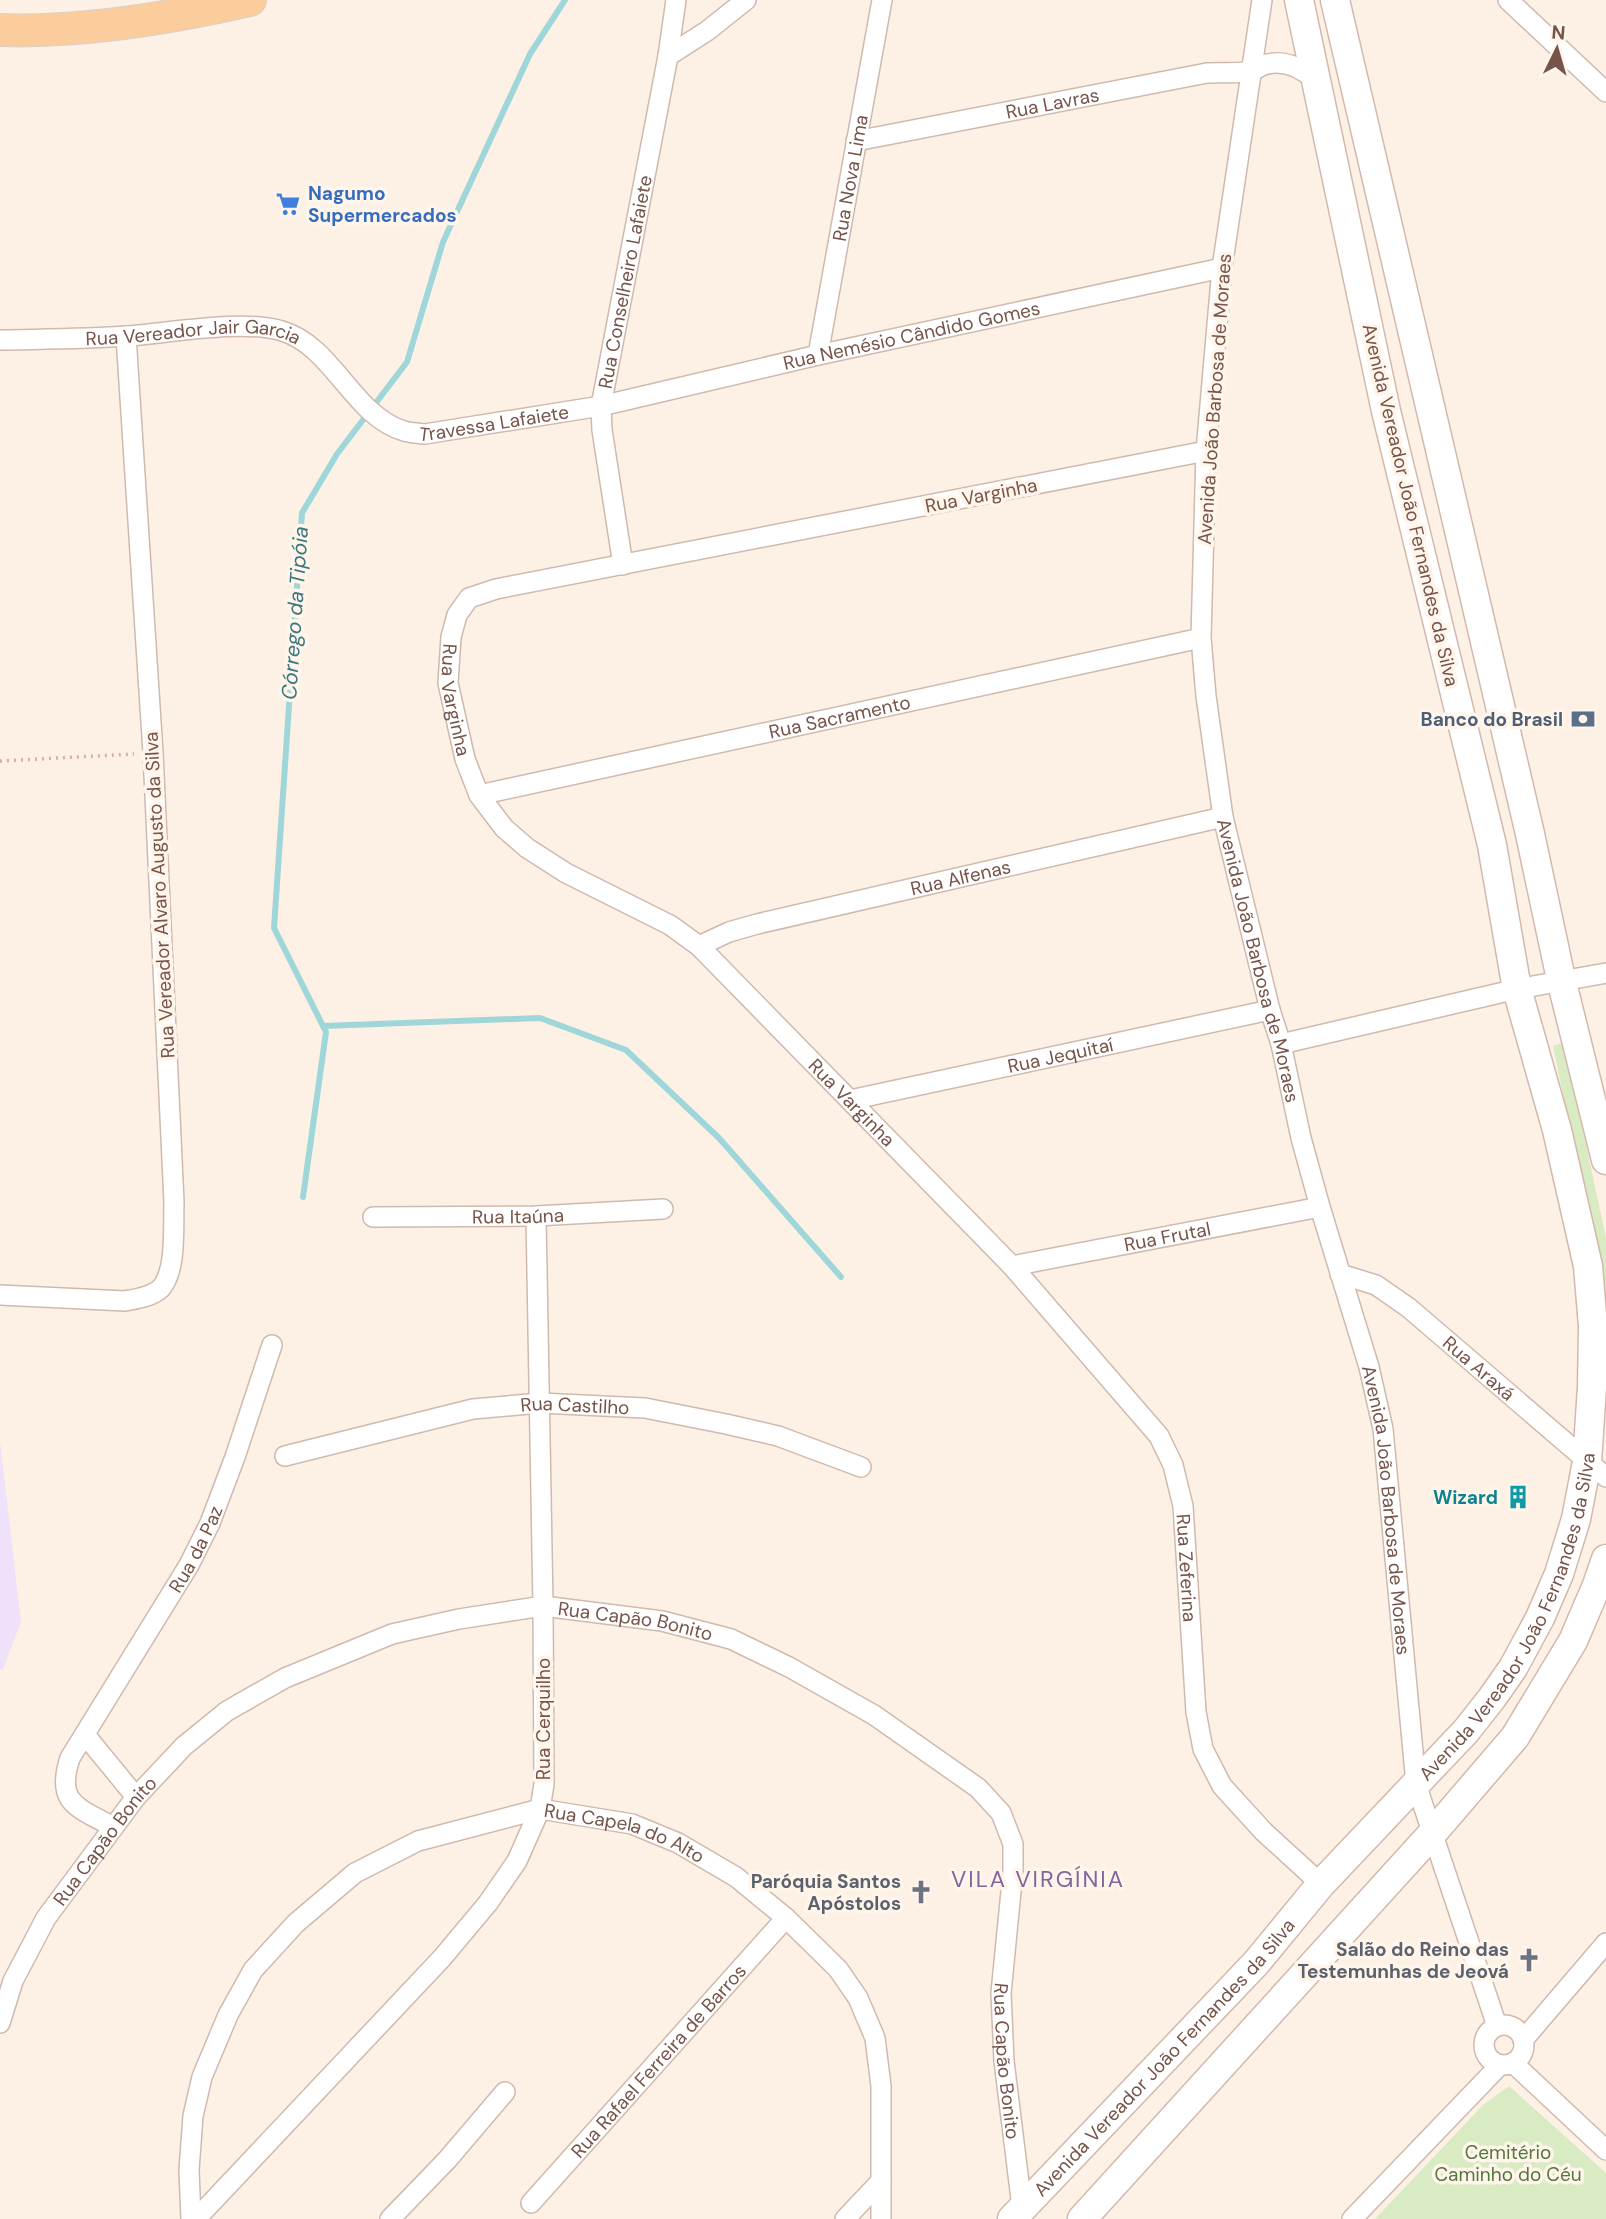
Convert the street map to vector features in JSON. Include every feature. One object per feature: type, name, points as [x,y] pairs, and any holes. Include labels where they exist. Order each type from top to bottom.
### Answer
[{"type":"main road","points":[[0,30],[80,27],[250,0]]},
{"type":"main road","name":"Avenida Vereador João Fernandes da Silva","points":[[1017,2213],[1256,1963],[1321,1884],[1466,1731],[1492,1698],[1513,1668],[1540,1618],[1597,1470],[1592,1387],[1592,1296],[1588,1266],[1557,1130],[1517,989],[1492,845],[1386,411],[1299,0]]},
{"type":"main road","points":[[1335,0],[1455,510],[1561,979],[1606,1160]]},
{"type":"main road","points":[[1412,516],[1455,510]]},
{"type":"main road","points":[[1082,2219],[1432,1835],[1515,1737],[1573,1641],[1606,1559]]},
{"type":"street","name":"Rua Conselheiro Lafaiete","points":[[623,565],[602,430],[601,406],[668,56],[676,0]]},
{"type":"street","points":[[668,56],[707,31],[746,0]]},
{"type":"street","name":"Rua Nova Lima","points":[[818,355],[882,0]]},
{"type":"street","name":"Avenida João Barbosa de Moraes","points":[[1262,0],[1222,268],[1206,451],[1201,638],[1206,696],[1223,817],[1269,1010],[1281,1044],[1301,1138],[1320,1208],[1366,1355],[1383,1429],[1416,1784],[1497,2026]]},
{"type":"street","points":[[1508,0],[1606,92]]},
{"type":"street","points":[[1250,72],[1263,65],[1285,64],[1306,71],[1316,81]]},
{"type":"street","name":"Rua Lavras","points":[[856,141],[1207,73],[1250,72]]},
{"type":"street","name":"Rua Nemésio Cândido Gomes","points":[[601,406],[818,355],[1222,268]]},
{"type":"street","name":"Rua Vereador Jair Garcia","points":[[0,340],[126,336],[254,327],[283,331],[309,345],[331,366],[359,400],[389,425]]},
{"type":"street","name":"Rua Vereador Alvaro Augusto da Silva","points":[[0,1295],[125,1301],[144,1298],[161,1288],[172,1265],[174,1202],[153,753],[126,336]]},
{"type":"street","name":"Travessa Lafaiete","points":[[389,425],[404,431],[425,434],[601,406]]},
{"type":"street","name":"Rua Varginha","points":[[1012,1266],[699,946],[670,925],[566,873],[527,848],[504,828],[480,795],[466,759],[448,683],[451,637],[457,615],[469,598],[496,589],[1206,451]]},
{"type":"street","name":"Rua Sacramento","points":[[480,795],[1201,638]]},
{"type":"street","name":"Rua Alfenas","points":[[699,946],[729,932],[757,924],[1223,817]]},
{"type":"street","points":[[1281,1044],[1561,979],[1606,973]]},
{"type":"street","name":"Rua Jequitaí","points":[[850,1100],[1269,1010]]},
{"type":"street","name":"Rua Frutal","points":[[1012,1266],[1320,1208]]},
{"type":"street","name":"Rua Itaúna","points":[[373,1217],[536,1216],[663,1209]]},
{"type":"street","name":"Rua Cerquilho","points":[[194,2219],[442,1958],[488,1903],[517,1861],[540,1809],[544,1784],[543,1606],[536,1216]]},
{"type":"street","name":"Rua Zeferina","points":[[1012,1266],[1159,1436],[1173,1465],[1183,1506],[1196,1712],[1203,1749],[1222,1786],[1264,1832],[1321,1884]]},
{"type":"street","name":"Rua Araxá","points":[[1340,1273],[1376,1285],[1409,1308],[1597,1470]]},
{"type":"street","name":"Rua da Paz","points":[[113,1827],[73,1802],[65,1790],[64,1776],[70,1758],[189,1565],[210,1523],[236,1457],[272,1345]]},
{"type":"street","name":"Rua Castilho","points":[[285,1456],[473,1409],[540,1403],[645,1408],[672,1413],[778,1436],[861,1467]]},
{"type":"street","name":"Rua Capão Bonito","points":[[0,2023],[13,1982],[46,1918],[135,1797],[184,1746],[216,1720],[285,1678],[391,1634],[459,1619],[543,1606],[662,1621],[731,1639],[789,1667],[874,1715],[978,1788],[1002,1813],[1013,1844],[1013,1871],[1001,1993],[1017,2213]]},
{"type":"street","points":[[86,1736],[135,1797]]},
{"type":"street","name":"Rua Capela do Alto","points":[[194,2219],[190,2157],[193,2116],[202,2077],[228,2015],[253,1970],[296,1923],[355,1873],[418,1841],[540,1809],[632,1824],[678,1843],[736,1877],[786,1918],[838,1969],[858,1998],[874,2038],[881,2086],[881,2219]]},
{"type":"street","name":"Rua Rafael Ferreira de Barros","points":[[531,2203],[786,1918]]},
{"type":"street","points":[[1352,2219],[1506,2064],[1522,2053],[1523,2040],[1606,1943]]},
{"type":"street","points":[[1523,2040],[1516,2029],[1497,2026],[1486,2035],[1484,2047],[1489,2058],[1506,2064],[1606,2150]]},
{"type":"street","points":[[390,2219],[447,2160],[505,2092]]},
{"type":"street","points":[[845,2219],[881,2180]]},
{"type":"path","points":[[0,761],[153,753]]},
{"type":"shaded area","points":[[0,1441],[21,1622],[3,1669],[0,1670]]},
{"type":"green space","points":[[1564,1042],[1606,1238],[1606,1303],[1553,1046]]},
{"type":"green space","name":"Cemitério Caminho do Céu","points":[[1509,2086],[1606,2173],[1606,2219],[1375,2219],[1483,2105]]},
{"type":"waterway","name":"Córrego da Tipóia","points":[[303,1197],[326,1032],[274,928],[302,513],[337,454],[407,362],[443,242],[530,54],[565,0]]},
{"type":"waterway","points":[[323,1026],[540,1018],[626,1050],[719,1138],[841,1277]]},
{"type":"place","name":"Nagumo Supermercados","points":[[288,204]]},
{"type":"place","name":"Banco do Brasil","points":[[1583,719]]},
{"type":"place","name":"Wizard","points":[[1518,1497]]},
{"type":"place","name":"Paróquia Santos Apóstolos","points":[[921,1892]]},
{"type":"place","name":"Salão do Reino das Testemunhas de Jeová","points":[[1529,1960]]},
{"type":"district","name":"VILA VIRGÍNIA","points":[[1038,1879]]}]
